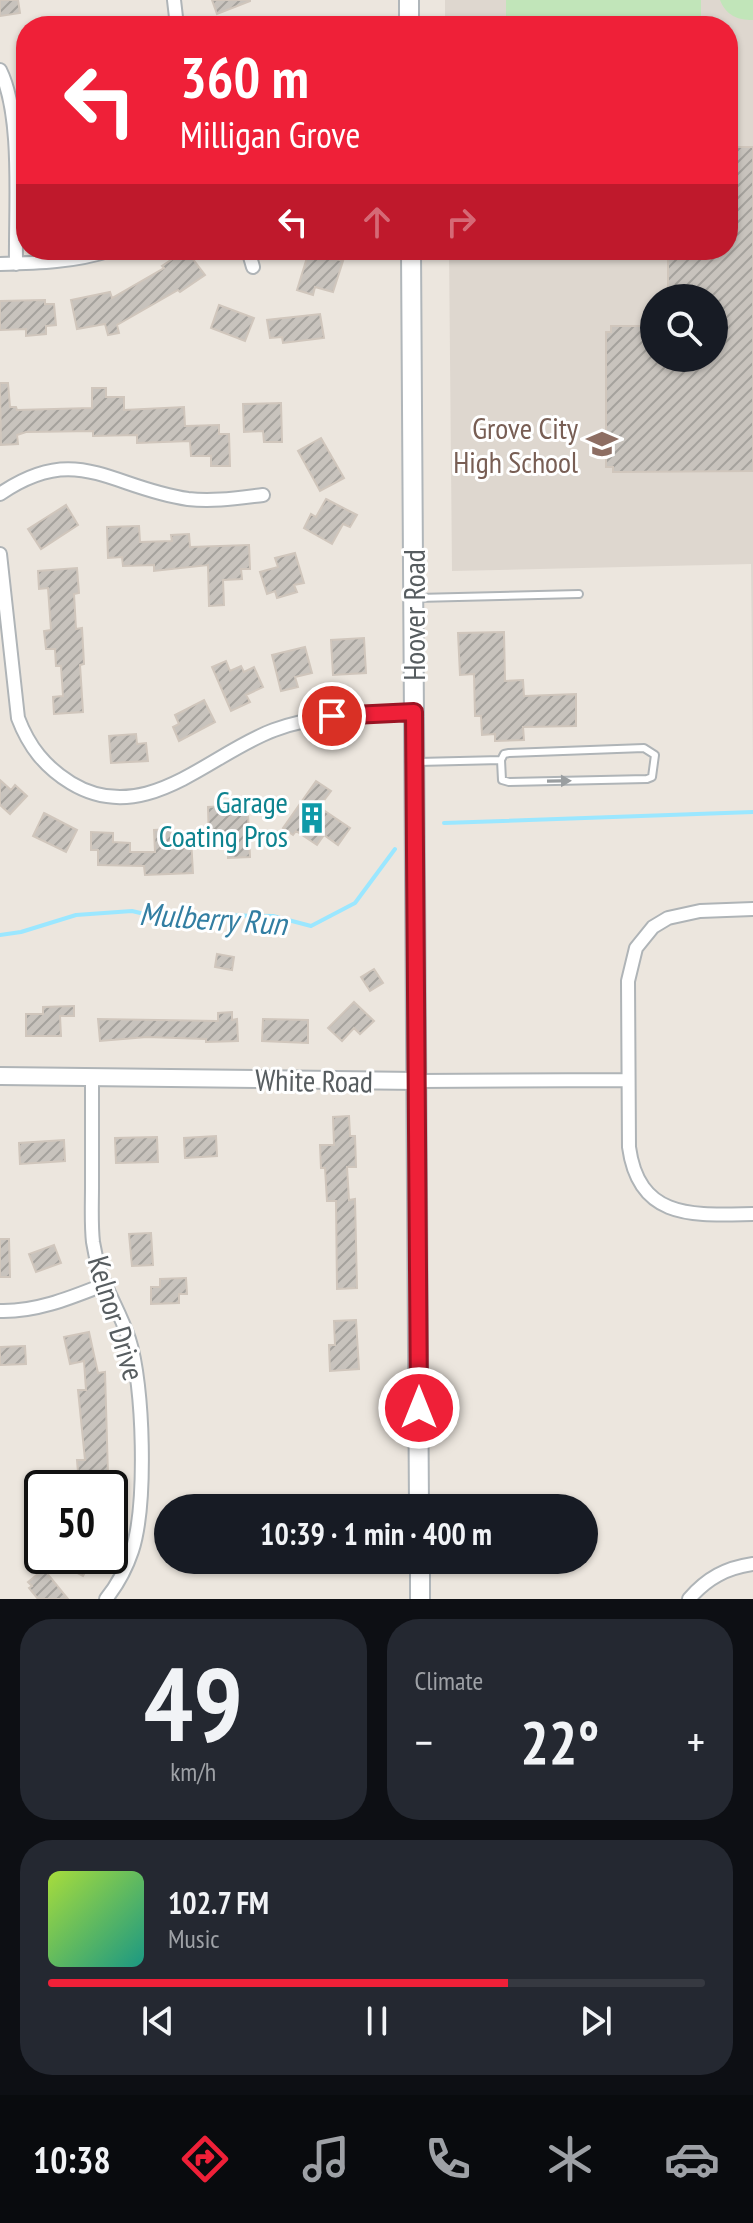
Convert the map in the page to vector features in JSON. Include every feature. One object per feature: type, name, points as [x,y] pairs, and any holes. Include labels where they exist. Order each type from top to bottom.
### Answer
[{"type":"main road","name":"Hoover Road","points":[[411,260],[419,1494]]},
{"type":"main road","points":[[420,1574],[420,1599]]},
{"type":"street","points":[[0,70],[12,106],[15,129],[16,264]]},
{"type":"street","points":[[0,264],[71,260]]},
{"type":"street","points":[[251,260],[253,267]]},
{"type":"street","points":[[0,494],[24,478],[42,471],[62,469],[96,473],[188,499],[216,500],[263,495]]},
{"type":"street","points":[[0,554],[18,718],[29,743],[47,766],[91,793],[128,797],[158,792],[243,744],[313,718],[414,712]]},
{"type":"street","points":[[753,909],[683,913],[653,927],[642,938],[629,970],[628,1080],[629,1147],[634,1172],[641,1185],[662,1203],[689,1214],[753,1214]]},
{"type":"street","name":"White Road","points":[[0,1076],[628,1080]]},
{"type":"street","name":"Kelnor Drive","points":[[92,1077],[93,1239],[103,1285],[129,1338],[140,1407],[137,1532],[118,1584],[106,1599]]},
{"type":"street","points":[[0,1311],[36,1307],[103,1285]]},
{"type":"street","points":[[689,1599],[699,1587],[726,1570],[753,1564]]},
{"type":"lane","points":[[413,598],[579,594]]},
{"type":"lane","points":[[644,748],[655,755],[652,777],[647,779],[509,782],[502,780],[501,760],[504,754],[509,753],[644,748]]},
{"type":"lane","points":[[415,763],[501,760]]},
{"type":"shaded area","name":"Grove City High School","points":[[445,0],[753,0],[753,764],[751,564],[452,571],[449,260],[738,260],[738,16],[445,16]]},
{"type":"green space","points":[[506,0],[701,0],[701,16],[506,16]]},
{"type":"green space","points":[[720,0],[753,0],[753,20],[733,16]]},
{"type":"building","points":[[0,0],[18,0],[20,13],[0,16]]},
{"type":"building","points":[[212,0],[250,0],[250,1],[217,14]]},
{"type":"building","points":[[738,147],[753,147],[753,471],[613,472],[613,467],[606,467],[606,332],[611,332],[611,326],[640,326],[640,372],[728,372],[728,284],[668,284],[668,260],[738,260]]},
{"type":"building","points":[[171,260],[194,260],[205,275],[180,292],[178,290],[117,325],[119,333],[108,335],[105,324],[77,329],[71,300],[110,292],[112,298],[164,268],[162,266]]},
{"type":"building","points":[[306,260],[343,261],[333,292],[315,287],[313,295],[297,290]]},
{"type":"building","points":[[45,300],[45,304],[54,304],[56,325],[46,326],[46,334],[26,336],[26,329],[0,330],[0,301]]},
{"type":"building","points":[[219,305],[254,318],[245,341],[211,328]]},
{"type":"building","points":[[320,314],[324,338],[283,343],[282,337],[270,338],[267,320]]},
{"type":"building","points":[[0,383],[8,383],[10,407],[17,410],[92,408],[92,388],[106,388],[106,397],[124,397],[124,410],[184,407],[185,426],[219,425],[219,434],[229,434],[230,466],[211,466],[211,456],[191,456],[190,441],[137,443],[137,435],[93,436],[93,431],[26,432],[17,435],[18,444],[1,445]]},
{"type":"building","points":[[281,403],[282,442],[264,442],[263,431],[244,432],[243,404]]},
{"type":"building","points":[[321,438],[344,478],[320,491],[298,451]]},
{"type":"building","points":[[326,499],[357,515],[350,527],[343,524],[332,544],[304,528],[311,514],[316,517]]},
{"type":"building","points":[[66,505],[78,525],[41,549],[28,529]]},
{"type":"building","points":[[139,526],[140,542],[172,541],[171,535],[189,534],[190,547],[249,545],[250,569],[241,569],[242,579],[223,580],[224,605],[209,606],[208,565],[154,571],[154,565],[123,566],[122,557],[108,558],[107,527]]},
{"type":"building","points":[[295,553],[304,583],[294,585],[297,592],[277,598],[275,591],[267,594],[260,572],[278,567],[275,558]]},
{"type":"building","points":[[77,568],[79,593],[74,594],[76,629],[82,628],[84,664],[80,665],[83,712],[54,714],[53,697],[63,696],[61,666],[56,666],[55,649],[46,649],[44,631],[51,630],[48,588],[39,589],[38,571]]},
{"type":"building","points":[[504,632],[505,681],[523,680],[524,696],[576,694],[576,726],[523,727],[524,740],[495,741],[495,734],[482,735],[481,716],[475,716],[474,674],[460,675],[458,633]]},
{"type":"building","points":[[364,638],[366,673],[333,675],[331,640]]},
{"type":"building","points":[[305,647],[312,673],[295,677],[298,687],[281,691],[272,655]]},
{"type":"building","points":[[226,661],[230,671],[241,666],[244,672],[254,667],[263,687],[246,695],[250,702],[231,711],[212,667]]},
{"type":"building","points":[[204,700],[215,722],[179,741],[173,727],[179,724],[175,715]]},
{"type":"building","points":[[136,734],[137,744],[146,743],[148,761],[111,763],[109,736]]},
{"type":"building","points":[[0,780],[11,790],[15,785],[27,796],[10,814],[0,805]]},
{"type":"building","name":"Garage Coating Pros","points":[[316,781],[331,791],[319,807],[350,828],[338,845],[324,835],[317,845],[296,831],[293,835],[283,828]]},
{"type":"building","points":[[227,806],[227,814],[248,813],[250,857],[228,858],[228,845],[219,846],[219,840],[209,841],[208,807]]},
{"type":"building","points":[[44,813],[77,830],[66,852],[33,836]]},
{"type":"building","points":[[171,829],[172,840],[191,839],[193,873],[145,875],[144,866],[98,865],[98,850],[91,850],[91,832],[113,833],[113,842],[130,843],[130,852],[155,852],[154,830]]},
{"type":"building","points":[[217,954],[234,957],[232,970],[215,967]]},
{"type":"building","points":[[374,969],[383,983],[370,991],[361,977]]},
{"type":"building","points":[[354,1002],[374,1021],[360,1034],[354,1028],[342,1041],[328,1028]]},
{"type":"building","points":[[74,1006],[74,1016],[60,1016],[61,1036],[26,1036],[26,1014],[43,1014],[43,1007]]},
{"type":"building","points":[[232,1012],[232,1020],[237,1019],[238,1041],[206,1042],[206,1039],[147,1037],[100,1041],[98,1019],[218,1021],[218,1013]]},
{"type":"building","points":[[263,1019],[308,1020],[308,1043],[262,1041]]},
{"type":"building","points":[[349,1116],[350,1136],[355,1136],[356,1167],[347,1167],[349,1200],[355,1199],[357,1288],[337,1289],[336,1201],[327,1201],[320,1145],[334,1145],[333,1117]]},
{"type":"building","points":[[216,1136],[217,1156],[185,1158],[184,1138]]},
{"type":"building","points":[[157,1137],[158,1162],[116,1163],[115,1138]]},
{"type":"building","points":[[64,1140],[65,1161],[20,1164],[19,1143]]},
{"type":"building","points":[[151,1233],[153,1265],[132,1266],[129,1234]]},
{"type":"building","points":[[0,1239],[9,1239],[10,1277],[0,1277]]},
{"type":"building","points":[[54,1245],[61,1263],[36,1272],[29,1254]]},
{"type":"building","points":[[186,1278],[187,1294],[179,1294],[179,1303],[151,1304],[151,1287],[160,1287],[160,1279]]},
{"type":"building","points":[[356,1320],[359,1369],[330,1371],[329,1345],[335,1345],[334,1321]]},
{"type":"building","points":[[89,1332],[98,1373],[105,1372],[108,1470],[78,1470],[77,1460],[85,1460],[78,1390],[86,1390],[84,1361],[70,1364],[64,1337]]},
{"type":"building","points":[[25,1346],[26,1364],[0,1365],[0,1347]]},
{"type":"building","points":[[38,1574],[48,1574],[68,1599],[38,1599],[28,1582]]},
{"type":"waterway","name":"Mulberry Run","points":[[444,823],[753,812]]},
{"type":"waterway","name":"Mulberry Run","points":[[0,935],[21,932],[76,915],[132,911],[170,920],[195,915],[273,916],[311,926],[355,903],[395,849]]},
{"type":"place","name":"Grove City High School","points":[[602,444]]},
{"type":"place","name":"Garage Coating Pros","points":[[312,818]]},
{"type":"route","points":[[332,716],[414,712],[419,1408]]}]
